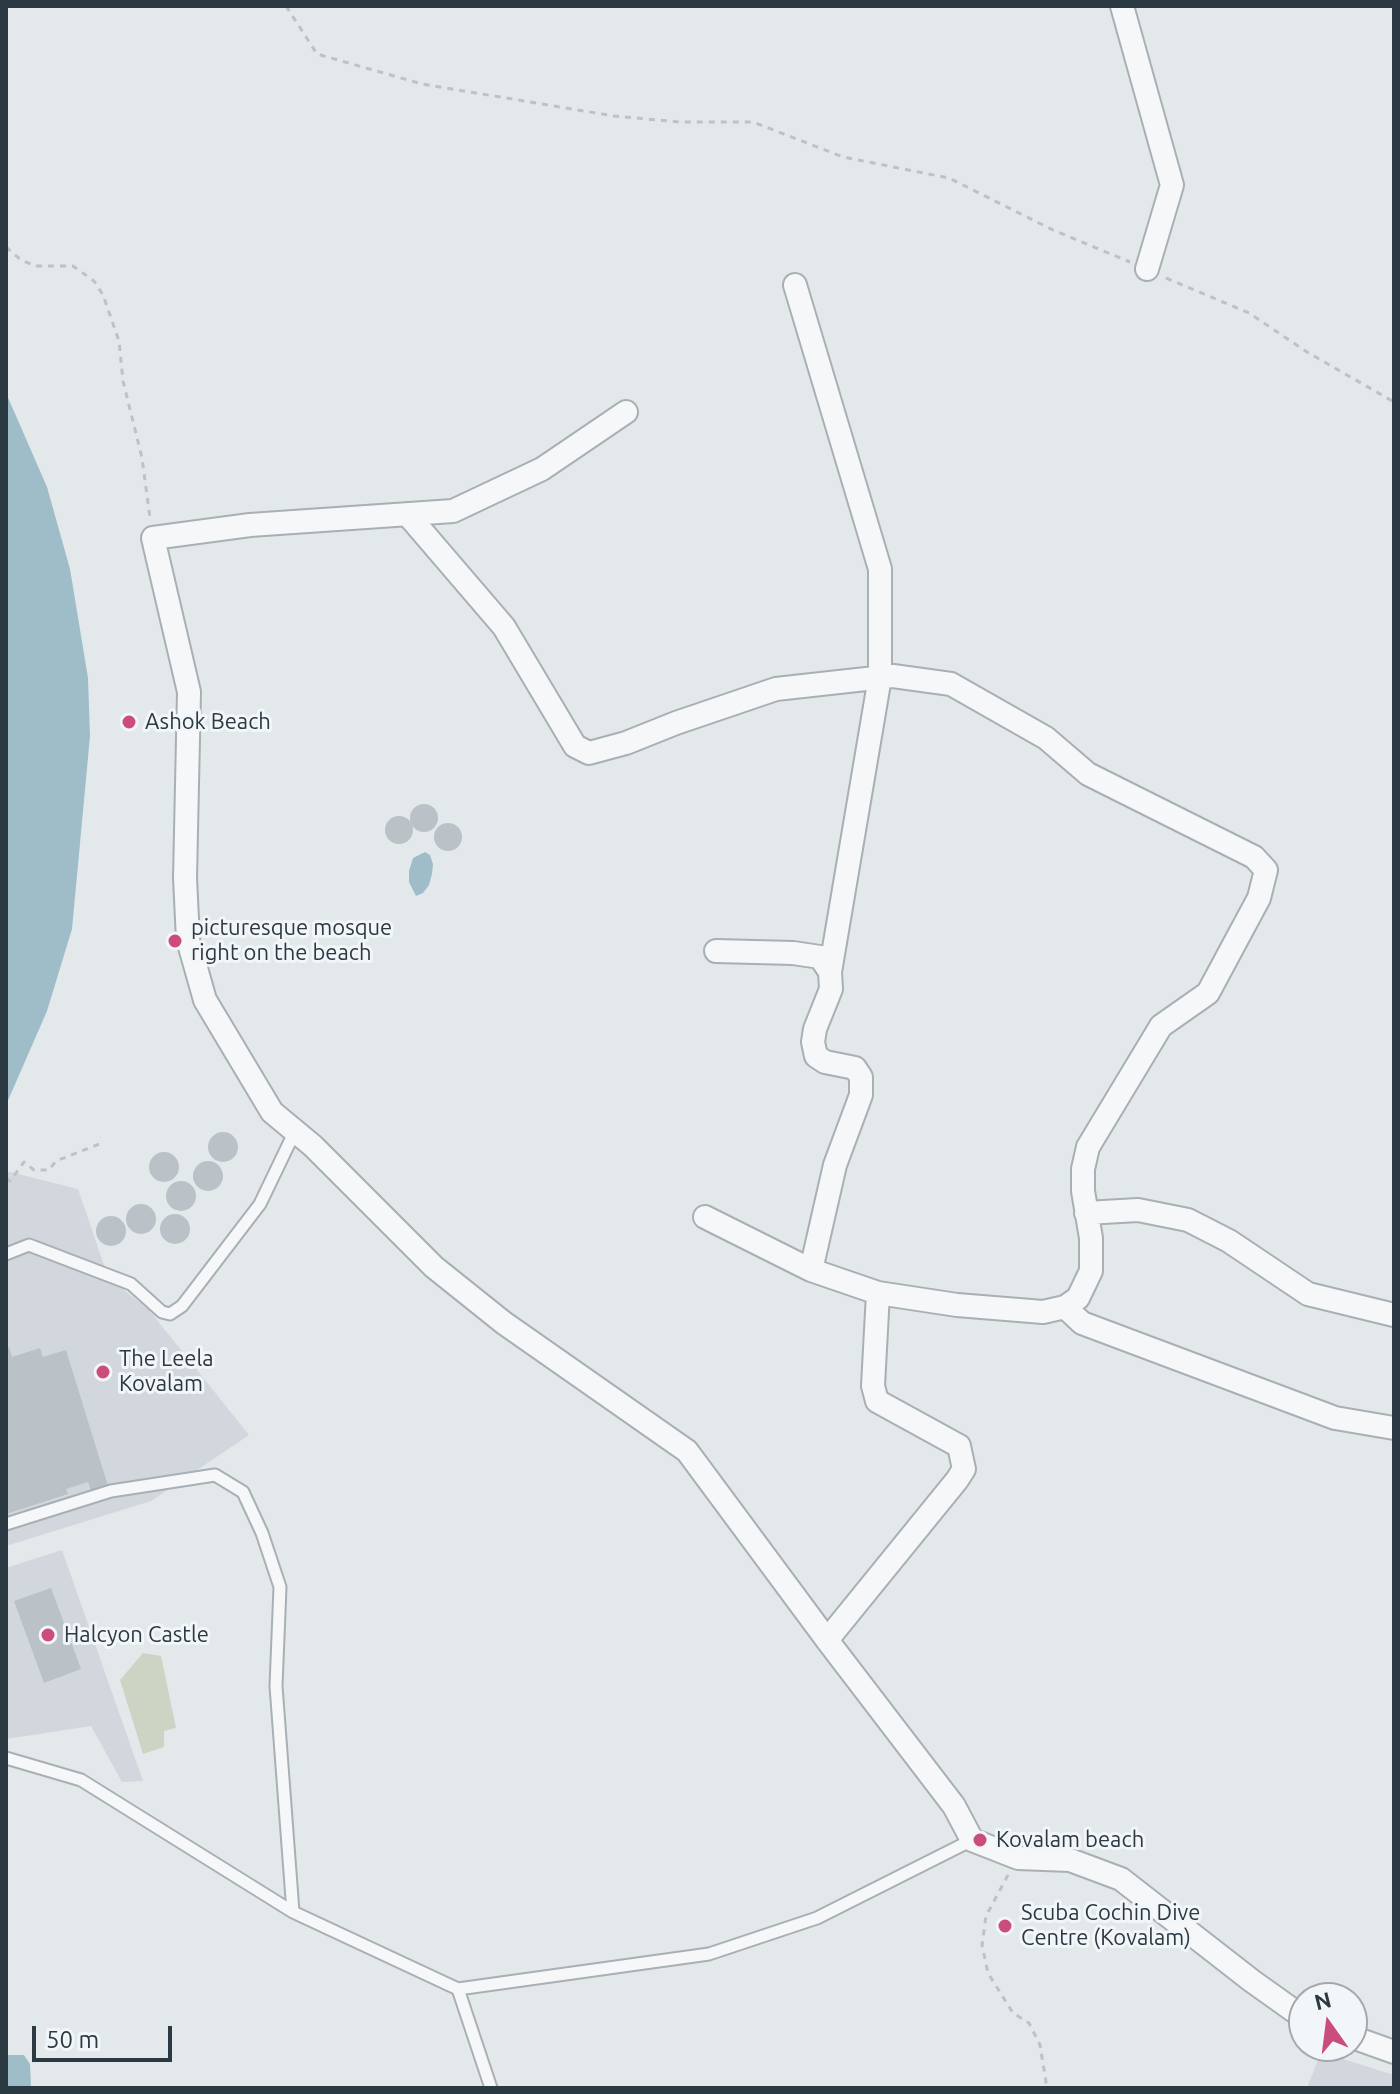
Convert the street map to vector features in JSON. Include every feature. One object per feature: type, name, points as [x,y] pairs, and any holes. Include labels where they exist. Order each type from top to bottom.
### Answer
[{"type":"street","points":[[1122,6],[1172,185],[1147,269]]},
{"type":"street","points":[[795,285],[880,569],[880,677],[830,972],[831,989],[815,1029],[814,1048],[816,1056],[825,1062],[855,1068],[861,1077],[861,1095],[835,1165],[811,1270]]},
{"type":"street","points":[[626,412],[542,469],[453,511],[250,525],[153,538],[189,692],[185,878],[188,940],[205,1000],[272,1112],[313,1146],[434,1267],[504,1323],[687,1451],[954,1806],[972,1840],[1018,1858],[1070,1860],[1121,1879],[1288,2007]]},
{"type":"street","points":[[408,515],[504,627],[575,746],[589,753],[626,743],[776,689],[893,676],[951,684],[1046,738],[1088,774],[1254,857],[1266,870],[1259,898],[1208,993],[1161,1026],[1088,1147],[1083,1169],[1091,1238],[1091,1271],[1071,1302],[1043,1312],[957,1305],[878,1293],[811,1270],[705,1217]]},
{"type":"street","points":[[716,951],[793,953],[820,957],[830,972]]},
{"type":"street","points":[[1086,1213],[1138,1210],[1188,1220],[1229,1241],[1308,1294],[1394,1315]]},
{"type":"street","points":[[827,1640],[964,1469],[959,1446],[877,1401],[873,1386],[878,1293]]},
{"type":"street","points":[[1071,1302],[1082,1323],[1335,1418],[1394,1428]]},
{"type":"street","points":[[1368,2043],[1394,2052]]},
{"type":"lane","points":[[6,1254],[29,1245],[131,1284],[162,1312],[170,1314],[182,1306],[260,1204],[295,1131]]},
{"type":"lane","points":[[6,1524],[111,1491],[215,1475],[243,1492],[262,1533],[280,1587],[276,1686],[293,1912]]},
{"type":"lane","points":[[6,1758],[81,1780],[293,1912],[458,1989],[709,1954],[817,1918],[972,1840]]},
{"type":"lane","points":[[458,1989],[491,2088]]},
{"type":"path","points":[[286,6],[317,54],[422,84],[614,116],[680,122],[753,122],[843,157],[949,178],[1053,230],[1249,313],[1307,352],[1394,402]]},
{"type":"path","points":[[6,247],[21,260],[36,266],[73,266],[94,281],[103,295],[119,341],[123,381],[142,458],[153,538]]},
{"type":"path","points":[[6,1178],[10,1181],[24,1162],[34,1170],[49,1170],[56,1161],[102,1143]]},
{"type":"path","points":[[1018,1858],[986,1916],[982,1945],[988,1973],[1013,2013],[1029,2023],[1040,2045],[1047,2088]]},
{"type":"shaded area","name":"The Leela Kovalam","points":[[6,1171],[78,1189],[108,1277],[149,1310],[249,1435],[151,1501],[6,1546]]},
{"type":"shaded area","points":[[62,1550],[143,1781],[122,1782],[91,1726],[6,1739],[6,1568]]},
{"type":"shaded area","points":[[1317,2062],[1353,2062],[1394,2075],[1394,2088],[1307,2088]]},
{"type":"green space","points":[[143,1653],[161,1656],[176,1728],[164,1731],[164,1747],[143,1754],[120,1680]]},
{"type":"water","points":[[6,393],[47,487],[70,569],[88,678],[90,736],[72,929],[47,1011],[6,1105]]},
{"type":"water","points":[[425,852],[430,855],[433,864],[432,874],[429,885],[416,896],[409,882],[409,871],[413,858]]},
{"type":"water","points":[[6,2055],[24,2055],[30,2064],[31,2088],[6,2088]]},
{"type":"building","points":[[424,804],[434,808],[438,818],[434,828],[424,832],[414,828],[410,818],[414,808]]},
{"type":"building","points":[[399,816],[409,820],[413,830],[409,840],[399,844],[389,840],[385,830],[389,820]]},
{"type":"building","points":[[448,823],[458,827],[462,837],[458,847],[448,851],[438,847],[434,837],[438,827]]},
{"type":"building","points":[[223,1132],[234,1136],[238,1147],[234,1158],[223,1162],[212,1158],[208,1147],[212,1136]]},
{"type":"building","points":[[164,1152],[175,1156],[179,1167],[175,1178],[164,1182],[153,1178],[149,1167],[153,1156]]},
{"type":"building","points":[[208,1161],[219,1165],[223,1176],[219,1187],[208,1191],[197,1187],[193,1176],[197,1165]]},
{"type":"building","points":[[181,1181],[192,1185],[196,1196],[192,1207],[181,1211],[170,1207],[166,1196],[170,1185]]},
{"type":"building","points":[[141,1204],[152,1208],[156,1219],[152,1230],[141,1234],[130,1230],[126,1219],[130,1208]]},
{"type":"building","points":[[175,1214],[186,1218],[190,1229],[186,1240],[175,1244],[164,1240],[160,1229],[164,1218]]},
{"type":"building","points":[[111,1216],[122,1220],[126,1231],[122,1242],[111,1246],[100,1242],[96,1231],[100,1220]]},
{"type":"building","points":[[9,1347],[12,1357],[40,1348],[43,1357],[66,1350],[108,1486],[91,1491],[88,1482],[66,1489],[68,1494],[6,1514],[6,1348]]},
{"type":"building","name":"Halcyon Castle","points":[[51,1588],[81,1669],[44,1683],[14,1601]]},
{"type":"place","name":"Ashok Beach","points":[[129,722]]},
{"type":"place","name":"picturesque mosque right on the beach","points":[[175,941]]},
{"type":"place","name":"The Leela Kovalam","points":[[103,1372]]},
{"type":"place","name":"Halcyon Castle","points":[[48,1635]]},
{"type":"place","name":"Kovalam beach","points":[[980,1840]]},
{"type":"place","name":"Scuba Cochin Dive Centre (Kovalam)","points":[[1005,1926]]}]
